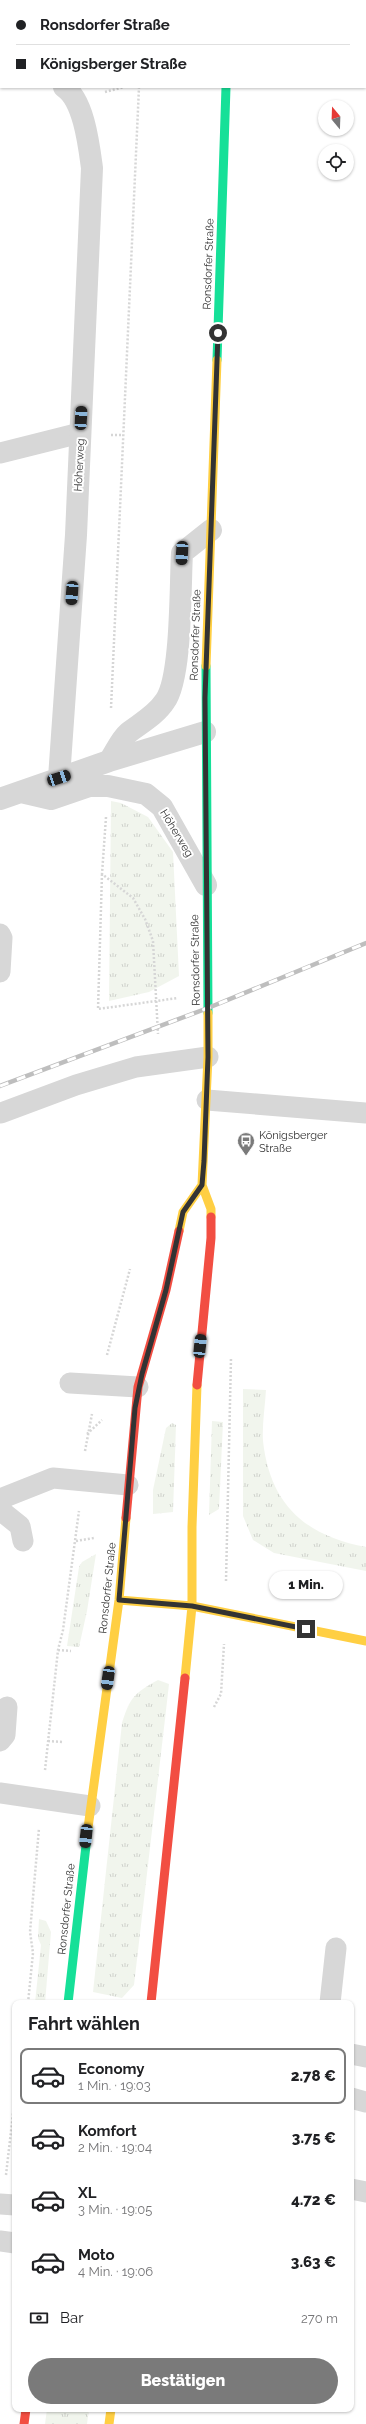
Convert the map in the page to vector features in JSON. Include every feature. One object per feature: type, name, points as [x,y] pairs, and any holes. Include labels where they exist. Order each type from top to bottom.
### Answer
[{"type":"main road","name":"Ronsdorfer Straße","points":[[151,2000],[192,1606],[192,1527],[198,1359],[211,1238],[211,1209],[202,1185],[208,1057],[205,732],[226,88]]},
{"type":"main road","name":"Ronsdorfer Straße","points":[[68,2000],[90,1806],[119,1600],[128,1485],[138,1387],[166,1290],[183,1212],[202,1185]]},
{"type":"main road","points":[[119,1600],[192,1606],[366,1641]]},
{"type":"main road","points":[[24,2424],[26,2412]]},
{"type":"main road","points":[[109,2424],[111,2412]]},
{"type":"street","name":"Höherweg","points":[[59,778],[80,433],[92,168],[87,130],[75,100],[65,88]]},
{"type":"street","points":[[109,761],[127,734],[152,715],[165,702],[171,690],[177,657],[182,553],[211,530]]},
{"type":"street","points":[[0,799],[109,761],[205,732]]},
{"type":"street","name":"Höherweg","points":[[21,792],[51,799],[89,786],[108,786],[146,794],[162,807],[206,885]]},
{"type":"lane","points":[[0,453],[80,433]]},
{"type":"lane","points":[[0,934],[2,938],[0,972]]},
{"type":"lane","points":[[1,1113],[76,1085],[136,1067],[208,1057]]},
{"type":"lane","points":[[207,1100],[366,1113]]},
{"type":"lane","points":[[70,1383],[138,1387]]},
{"type":"lane","points":[[0,1499],[53,1478],[128,1485]]},
{"type":"lane","points":[[0,1510],[20,1526],[23,1541]]},
{"type":"lane","points":[[0,1741],[5,1735],[7,1708]]},
{"type":"lane","points":[[0,1793],[90,1806]]},
{"type":"lane","points":[[330,2000],[336,1948]]},
{"type":"lane","points":[[354,2055],[366,2057]]},
{"type":"lane","points":[[354,2099],[366,2102]]},
{"type":"lane","points":[[354,2190],[366,2192]]},
{"type":"lane","points":[[0,2241],[12,2243]]},
{"type":"path","points":[[111,714],[139,88]]},
{"type":"path","points":[[108,786],[102,874],[98,1009],[208,993]]},
{"type":"path","points":[[102,874],[133,898],[145,919],[152,941],[158,1045],[136,1067]]},
{"type":"path","points":[[87,1434],[130,1269]]},
{"type":"path","points":[[225,1613],[226,1524]]},
{"type":"path","points":[[58,1650],[71,1651]]},
{"type":"path","points":[[48,1741],[63,1742]]},
{"type":"path","points":[[6,2205],[12,2132]]},
{"type":"green space","points":[[111,801],[121,803],[148,817],[173,852],[179,976],[149,992],[109,1001]]},
{"type":"green space","points":[[243,1389],[266,1390],[263,1441],[267,1463],[274,1483],[283,1500],[295,1514],[309,1526],[326,1535],[345,1542],[366,1547],[366,1571],[274,1553],[253,1540],[243,1516]]},
{"type":"green space","points":[[212,1421],[223,1422],[219,1509],[209,1515]]},
{"type":"green space","points":[[172,1423],[176,1425],[173,1512],[153,1514],[153,1490],[166,1428]]},
{"type":"green space","points":[[96,1554],[87,1611],[79,1647],[67,1646],[79,1567],[82,1562]]},
{"type":"green space","points":[[158,1680],[169,1684],[134,1985],[122,1998],[93,1992],[122,1723],[134,1697],[143,1689]]},
{"type":"green space","points":[[39,1919],[46,1921],[51,1932],[45,2000],[35,2000],[41,1945],[38,1938]]},
{"type":"green space","points":[[47,2412],[89,2412],[87,2424],[45,2424]]},
{"type":"railway","points":[[0,1086],[208,1008],[366,943]]},
{"type":"traffic: fast","points":[[217,360],[226,88]]},
{"type":"traffic: fast","points":[[206,666],[208,1013]]},
{"type":"traffic: fast","points":[[68,2000],[88,1828]]},
{"type":"traffic: slow","points":[[206,666],[217,360]]},
{"type":"traffic: slow","points":[[208,1013],[208,1057],[202,1185],[211,1209],[211,1217]]},
{"type":"traffic: slow","points":[[179,1231],[183,1212],[202,1185]]},
{"type":"traffic: slow","points":[[185,1678],[192,1606],[192,1527],[197,1385]]},
{"type":"traffic: slow","points":[[88,1828],[119,1600],[126,1518]]},
{"type":"traffic: slow","points":[[119,1600],[192,1606],[366,1641]]},
{"type":"traffic: slow","points":[[109,2424],[111,2412]]},
{"type":"traffic: jam","points":[[197,1385],[211,1238],[211,1217]]},
{"type":"traffic: jam","points":[[126,1518],[138,1387],[166,1290],[179,1231]]},
{"type":"traffic: jam","points":[[151,2000],[185,1678]]},
{"type":"traffic: jam","points":[[24,2424],[26,2412]]},
{"type":"place","name":"Königsberger Straße","points":[[246,1156]]},
{"type":"route","points":[[218,333],[205,698],[208,1057],[204,1161],[202,1185],[183,1212],[166,1290],[138,1387],[128,1485],[119,1600],[192,1606],[306,1629]]}]
